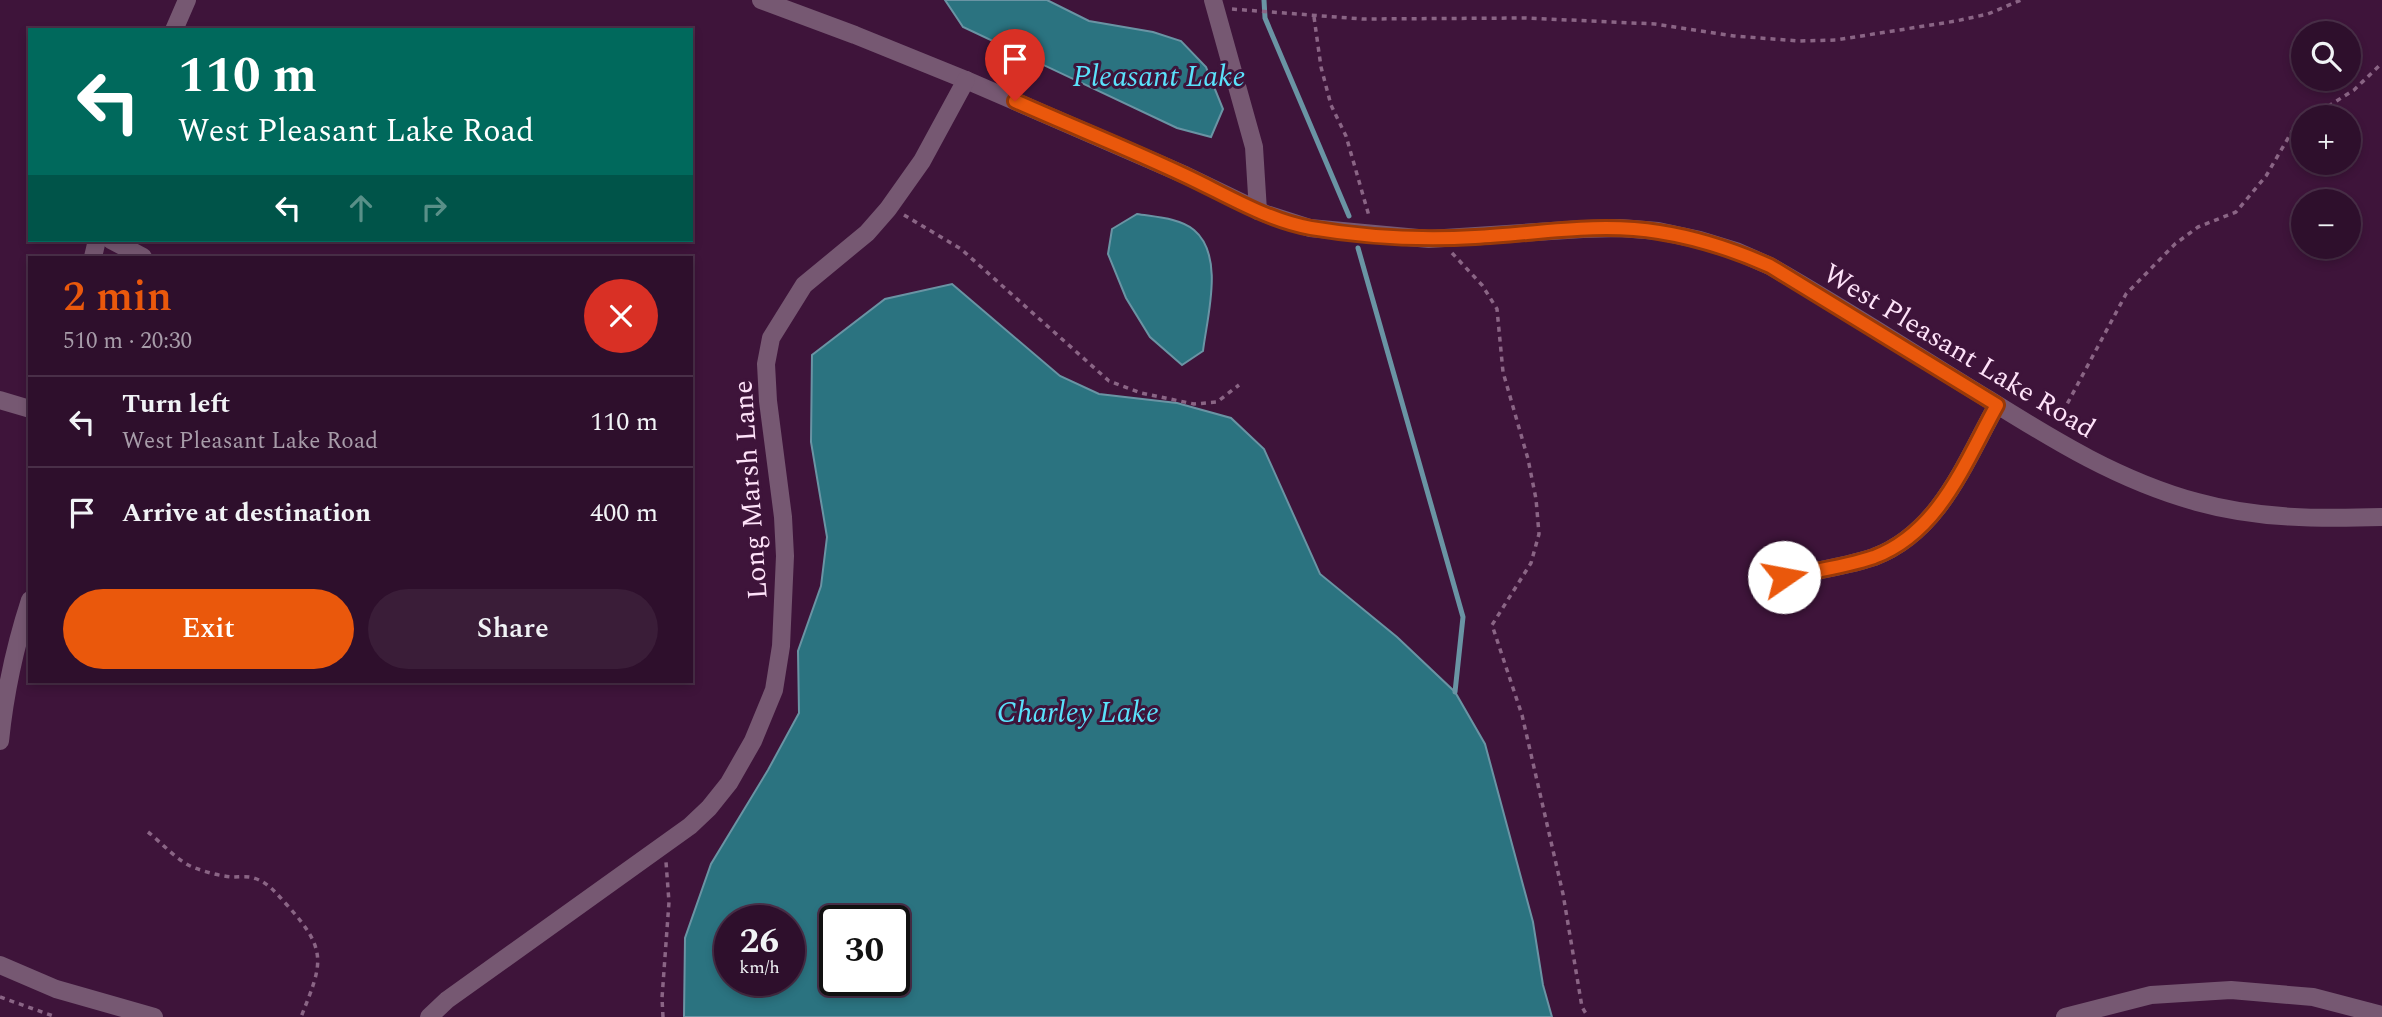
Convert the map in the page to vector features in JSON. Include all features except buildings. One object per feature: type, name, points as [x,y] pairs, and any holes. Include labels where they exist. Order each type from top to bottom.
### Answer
[{"type":"street","points":[[175,28],[187,0]]},
{"type":"street","name":"West Pleasant Lake Road","points":[[761,0],[966,80],[1258,211],[1310,228],[1439,239],[1620,228],[1658,231],[1736,251],[1779,271],[2049,437],[2106,469],[2156,490],[2242,512],[2296,518],[2382,517]]},
{"type":"street","points":[[1214,3],[1254,147],[1258,211]]},
{"type":"street","name":"Long Marsh Lane","points":[[429,1017],[447,1000],[665,846],[700,817],[729,783],[753,741],[774,690],[785,601],[783,517],[766,377],[771,338],[804,285],[867,233],[890,207],[922,161],[966,80]]},
{"type":"street","points":[[115,242],[141,256]]},
{"type":"street","points":[[0,400],[28,408]]},
{"type":"street","points":[[1784,577],[1873,557],[1896,547],[1917,532],[1935,513],[1948,493],[1997,405]]},
{"type":"street","points":[[0,741],[8,683],[28,606]]},
{"type":"street","points":[[0,965],[56,989],[154,1017]]},
{"type":"street","points":[[2065,1017],[2151,995],[2231,990],[2313,997],[2382,1015]]},
{"type":"path","points":[[1214,3],[1314,17],[1526,18],[1655,24],[1734,36],[1800,41],[1836,40],[1988,14],[2021,0]]},
{"type":"path","points":[[1314,17],[1321,67],[1331,105],[1346,136],[1374,235]]},
{"type":"path","points":[[2330,105],[2354,90],[2382,63]]},
{"type":"path","points":[[2049,437],[2126,294],[2175,244],[2198,227],[2236,212],[2266,176],[2291,133]]},
{"type":"path","points":[[890,207],[961,249],[1110,381],[1141,393],[1194,404],[1217,402],[1239,385]]},
{"type":"path","points":[[1439,239],[1482,285],[1497,309],[1503,372],[1531,472],[1539,534],[1531,563],[1492,625],[1522,715],[1563,894],[1582,1007],[1588,1017]]},
{"type":"path","points":[[148,832],[192,868],[229,877],[252,878],[269,885],[311,933],[317,952],[318,973],[301,1017]]},
{"type":"path","points":[[663,1017],[669,902],[665,846]]},
{"type":"path","points":[[0,997],[55,1017]]},
{"type":"water","name":"Pleasant Lake","points":[[945,0],[1047,0],[1089,21],[1153,32],[1181,41],[1206,67],[1223,109],[1211,137],[1177,128],[963,27]]},
{"type":"water","points":[[1137,214],[1188,226],[1203,241],[1209,255],[1212,288],[1203,351],[1182,365],[1150,337],[1126,298],[1108,254],[1112,229]]},
{"type":"water","name":"Charley Lake","points":[[952,284],[1060,376],[1099,394],[1177,403],[1231,418],[1264,449],[1320,574],[1397,637],[1455,692],[1485,744],[1533,922],[1543,985],[1552,1017],[684,1017],[685,938],[711,864],[799,713],[798,651],[821,586],[827,537],[811,442],[812,355],[885,299]]},
{"type":"waterway","points":[[1264,0],[1265,18],[1349,216]]},
{"type":"waterway","points":[[1358,248],[1463,617],[1455,692]]},
{"type":"route","points":[[1015,101],[1266,214],[1310,228],[1429,239],[1620,228],[1658,231],[1736,251],[1798,282],[1997,405],[1948,493],[1935,513],[1917,532],[1896,547],[1873,557],[1784,577]]}]
